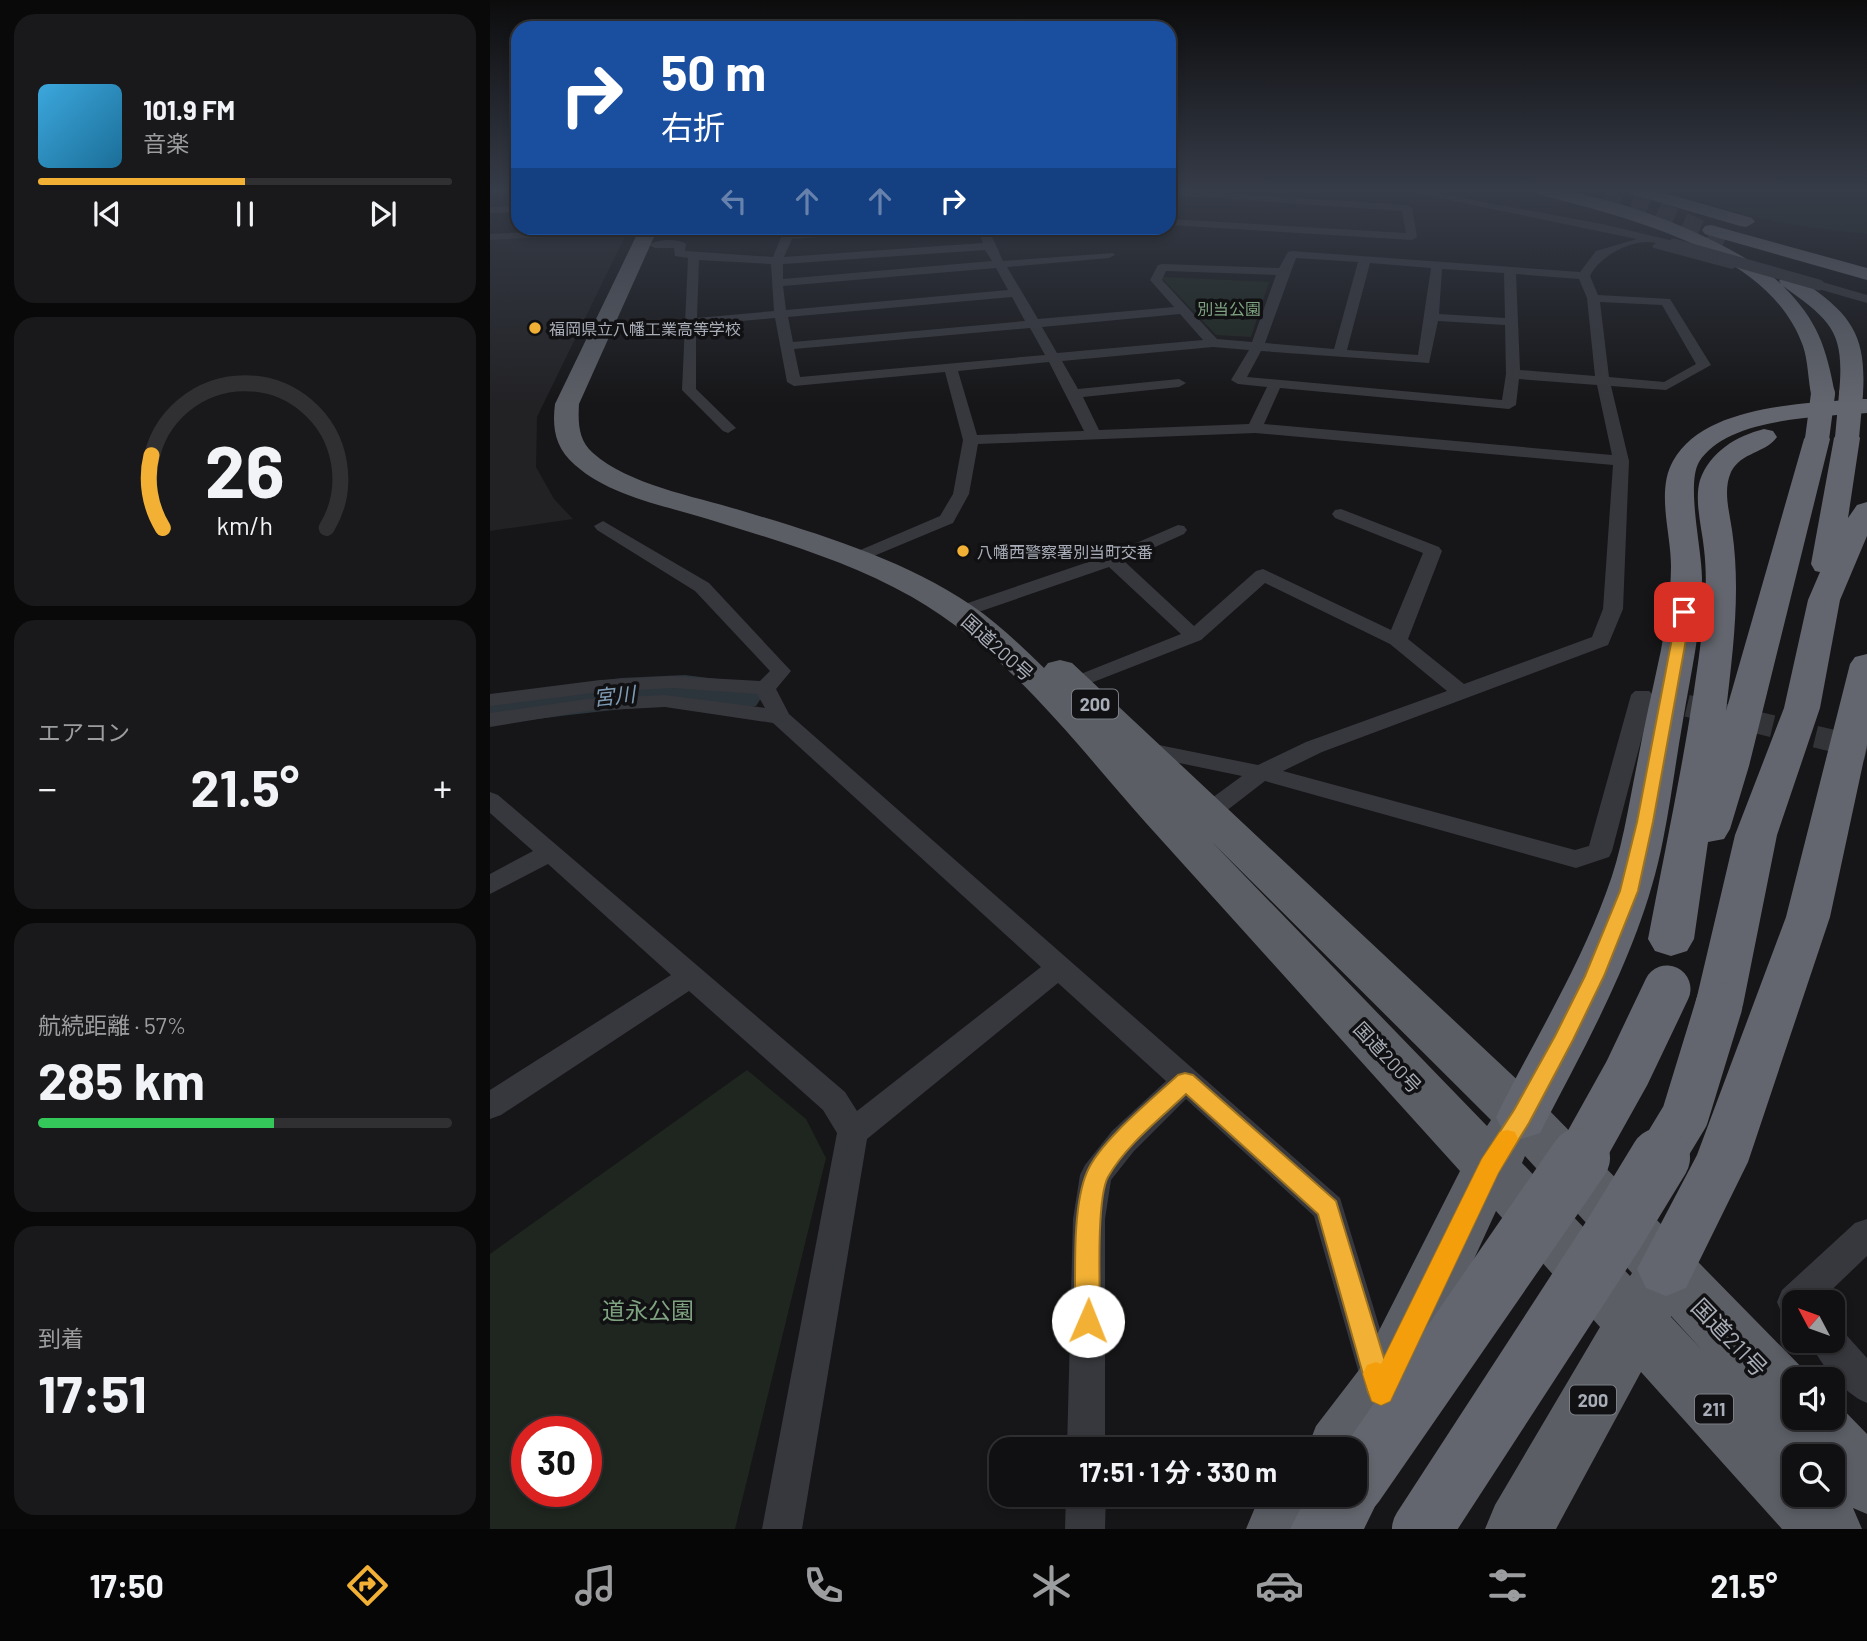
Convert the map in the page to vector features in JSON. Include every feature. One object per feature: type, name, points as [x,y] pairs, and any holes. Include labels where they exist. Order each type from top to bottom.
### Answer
[{"type":"highway","name":"国道200号","points":[[644,261],[589,401],[587,416],[592,432],[603,449],[626,465],[662,481],[933,577],[970,608],[1017,631],[1061,688],[1125,754],[1490,1166],[1635,1325]]},
{"type":"highway","points":[[1738,261],[1768,282],[1799,313],[1820,358],[1823,394],[1850,420]]},
{"type":"highway","points":[[1757,261],[1801,290],[1841,325],[1854,353],[1850,420],[1802,708]]},
{"type":"highway","points":[[1822,261],[1867,274]]},
{"type":"highway","points":[[1348,1437],[1381,1392],[1490,1166],[1522,1117],[1594,976],[1629,891],[1645,822],[1684,612],[1686,547],[1680,490],[1685,462],[1706,440],[1742,424],[1793,414],[1850,420]]},
{"type":"highway","points":[[1367,1466],[1588,1146],[1627,1073],[1669,964],[1730,766],[1850,420]]},
{"type":"highway","points":[[1669,964],[1702,758],[1720,623],[1722,586],[1712,491],[1714,477],[1720,464],[1748,442],[1850,420]]},
{"type":"highway","points":[[1422,1529],[1615,1232],[1685,1116],[1719,1005],[1756,835],[1802,708],[1824,600],[1849,541],[1867,511]]},
{"type":"highway","points":[[1665,1269],[1721,1162],[1808,918],[1867,664]]},
{"type":"highway","name":"国道200号","points":[[1125,754],[1209,812],[1522,1117],[1665,1269]]},
{"type":"highway","name":"200","points":[[1519,1529],[1665,1269]]},
{"type":"highway","name":"国道211号","points":[[1665,1269],[1782,1391]]},
{"type":"highway","name":"211","points":[[1635,1325],[1782,1481]]},
{"type":"highway","points":[[1818,1430],[1867,1481]]},
{"type":"highway","points":[[1280,1529],[1296,1507]]},
{"type":"highway","points":[[1324,1529],[1339,1507]]},
{"type":"highway","name":"211","points":[[1807,1507],[1828,1529]]},
{"type":"street","points":[[694,261],[689,390],[728,428]]},
{"type":"street","points":[[768,261],[786,261]]},
{"type":"street","points":[[998,261],[1074,394],[1094,435]]},
{"type":"street","points":[[778,283],[1047,261]]},
{"type":"street","points":[[1288,261],[1257,347],[1238,380],[1509,405],[1513,374],[1510,272]]},
{"type":"street","points":[[1340,352],[1364,261]]},
{"type":"street","points":[[1393,261],[1584,276]]},
{"type":"street","points":[[1209,812],[1261,773],[1314,747],[1601,641],[1613,609],[1621,461],[1603,382],[1594,298],[1584,276],[1590,261]]},
{"type":"street","points":[[1715,261],[1732,266]]},
{"type":"street","points":[[1735,261],[1867,299]]},
{"type":"street","points":[[777,262],[782,313],[794,382],[1213,343],[1424,360],[1437,265]]},
{"type":"street","points":[[1213,343],[1156,280],[1162,267],[1283,272]]},
{"type":"street","points":[[690,322],[1015,293]]},
{"type":"street","points":[[1513,374],[1666,386],[1704,366],[1666,302],[1594,298]]},
{"type":"street","points":[[788,346],[1183,310]]},
{"type":"street","points":[[1432,317],[1511,322]]},
{"type":"street","points":[[865,554],[947,519],[961,494],[971,440],[950,368]]},
{"type":"street","points":[[1074,394],[1179,383]]},
{"type":"street","points":[[1255,428],[1276,384]]},
{"type":"street","points":[[971,440],[1255,428],[1621,461]]},
{"type":"street","points":[[1341,514],[1433,551],[1397,640]]},
{"type":"street","points":[[603,526],[702,587],[780,671],[765,688]]},
{"type":"street","points":[[970,608],[1112,560],[1178,530]]},
{"type":"street","points":[[1112,560],[1194,636]]},
{"type":"street","points":[[1061,688],[1194,636],[1263,575],[1397,640],[1460,691]]},
{"type":"street","points":[[490,700],[600,686],[672,682],[765,688]]},
{"type":"street","points":[[765,688],[780,717],[1328,1208],[1381,1392]]},
{"type":"street","points":[[1125,754],[1261,773],[1576,859],[1600,851],[1642,695]]},
{"type":"street","points":[[490,720],[587,705],[665,701],[780,717]]},
{"type":"street","points":[[490,800],[834,1101],[853,1132]]},
{"type":"street","points":[[490,885],[551,852]]},
{"type":"street","points":[[782,1529],[853,1132],[1058,968]]},
{"type":"street","points":[[490,1106],[692,975]]},
{"type":"street","points":[[1086,1437],[1089,1219],[1096,1175],[1123,1141],[1185,1081]]},
{"type":"street","points":[[1807,1290],[1867,1234]]},
{"type":"street","points":[[1839,1353],[1867,1385]]},
{"type":"street","points":[[1085,1529],[1086,1507]]},
{"type":"shaded area","name":"福岡県立八幡工業高等学校","points":[[490,261],[613,261],[537,417],[536,467],[554,499],[573,519],[490,531]]},
{"type":"green space","name":"別当公園","points":[[1161,277],[1269,282],[1251,337],[1216,335]]},
{"type":"green space","name":"道永公園","points":[[747,1070],[806,1119],[826,1158],[735,1529],[490,1529],[490,1254]]},
{"type":"waterway","name":"宮川","points":[[490,710],[621,693],[685,690],[738,695]]},
{"type":"tunnel","points":[[1655,698],[1867,749]]},
{"type":"slow traffic","points":[[1376,1374],[1381,1392],[1490,1166],[1507,1139]]},
{"type":"place","name":"福岡県立八幡工業高等学校","points":[[535,328]]},
{"type":"place","name":"八幡西警察署別当町交番","points":[[963,551]]},
{"type":"route","points":[[1088,1321],[1089,1219],[1096,1175],[1123,1141],[1185,1081],[1328,1208],[1381,1392],[1490,1166],[1522,1117],[1563,1040],[1594,976],[1629,891],[1645,822],[1684,612]]}]
